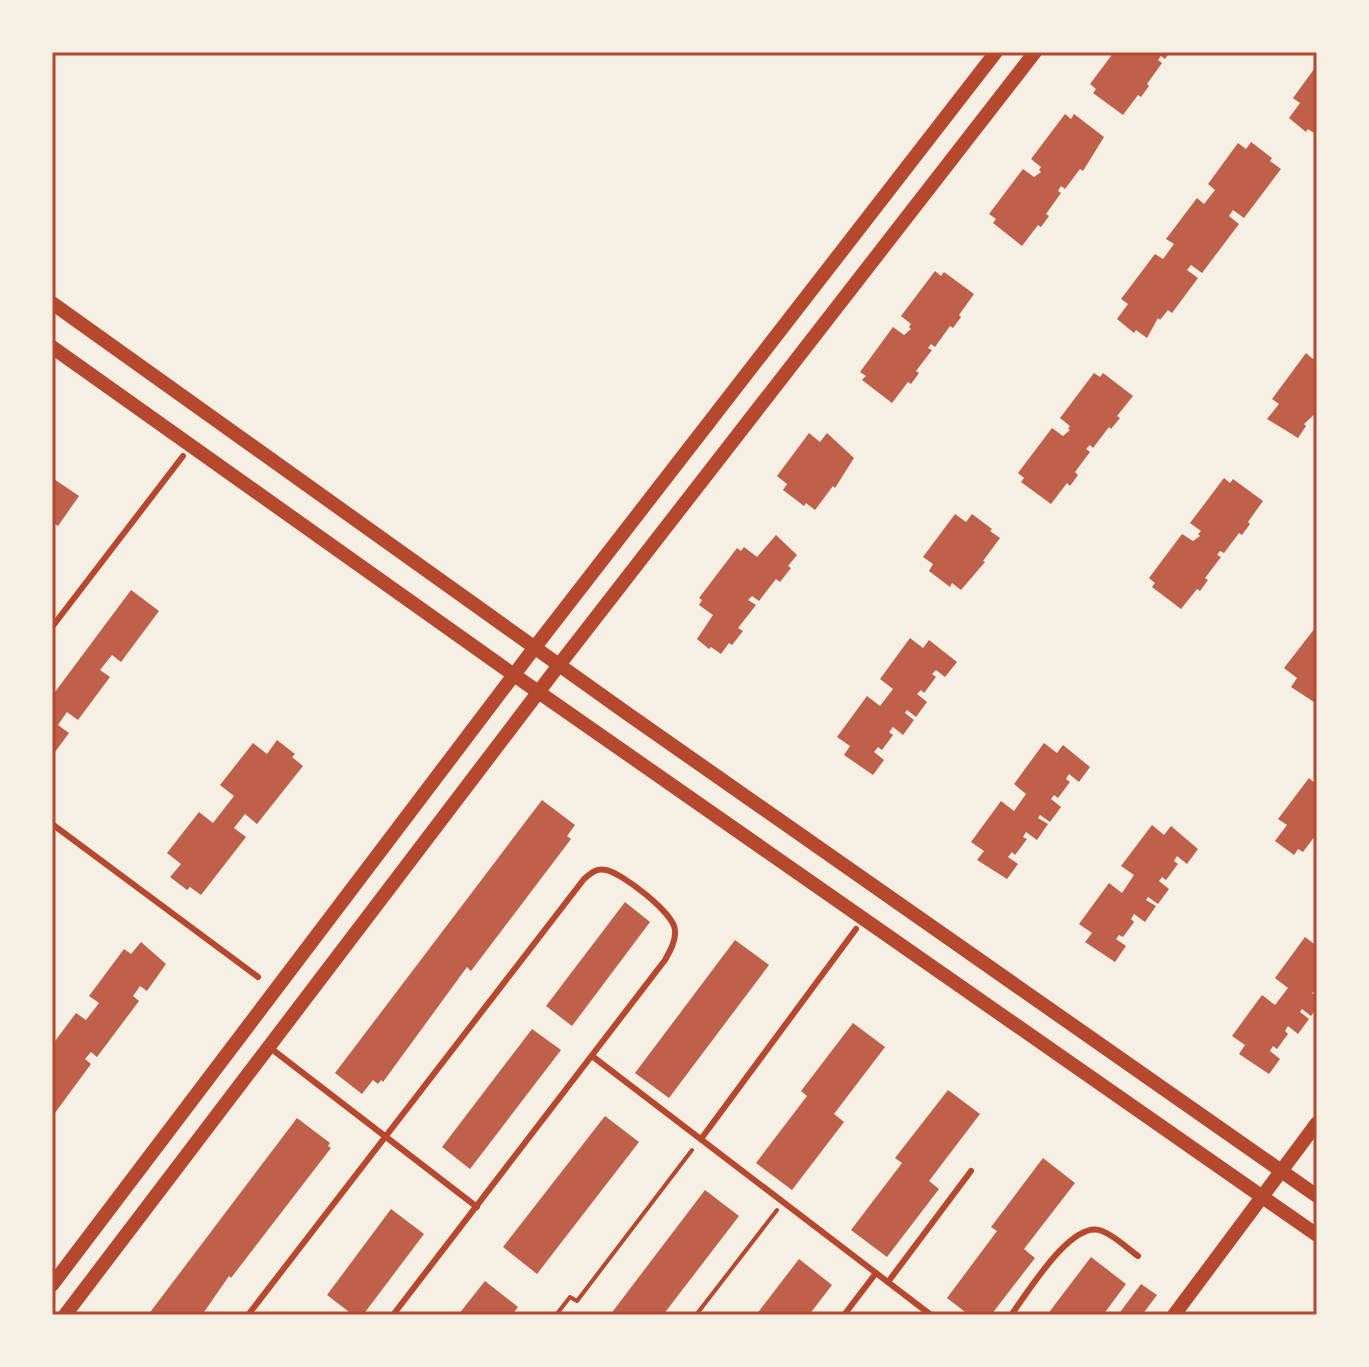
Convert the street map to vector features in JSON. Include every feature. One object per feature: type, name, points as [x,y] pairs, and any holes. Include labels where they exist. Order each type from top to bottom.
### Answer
[{"type":"street","points":[[52,1285],[535,647],[996,52]]},
{"type":"street","points":[[65,1315],[559,665],[1035,52]]},
{"type":"street","points":[[52,303],[559,665],[1317,1196]]},
{"type":"street","points":[[52,347],[514,675],[1317,1235]]},
{"type":"street","points":[[1174,1315],[1317,1123]]},
{"type":"lane","points":[[53,623],[183,456]]},
{"type":"lane","points":[[52,824],[258,977]]},
{"type":"lane","points":[[248,1315],[584,879],[594,870],[604,869],[615,874],[661,907],[672,920],[676,931],[665,960],[393,1315]]},
{"type":"lane","points":[[701,1139],[856,929]]},
{"type":"lane","points":[[273,1050],[477,1207]]},
{"type":"lane","points":[[592,1056],[931,1315]]},
{"type":"lane","points":[[888,1282],[971,1171]]},
{"type":"lane","points":[[1011,1315],[1063,1246],[1081,1231],[1100,1229],[1138,1256]]},
{"type":"lane","points":[[844,1315],[876,1273]]},
{"type":"path","points":[[556,1315],[570,1297],[577,1301],[701,1139]]},
{"type":"path","points":[[696,1315],[783,1202]]},
{"type":"building","points":[[1114,52],[1170,52],[1165,59],[1161,56],[1158,60],[1162,63],[1147,84],[1149,86],[1123,115],[1093,93],[1096,89],[1090,84]]},
{"type":"building","points":[[1317,65],[1317,135],[1308,129],[1306,132],[1289,118],[1300,103],[1293,98]]},
{"type":"building","points":[[1065,114],[1071,119],[1074,114],[1104,137],[1083,171],[1080,169],[1065,189],[1061,186],[1058,191],[1061,193],[1046,214],[1049,216],[1022,246],[993,223],[996,219],[989,214],[1023,169],[1034,177],[1041,172],[1041,167],[1031,159]]},
{"type":"building","points":[[1251,142],[1281,169],[1244,218],[1233,210],[1229,216],[1239,224],[1202,273],[1191,265],[1187,270],[1198,278],[1172,313],[1168,310],[1160,320],[1158,318],[1147,338],[1136,330],[1134,333],[1117,319],[1128,304],[1121,299],[1155,254],[1163,259],[1174,244],[1166,239],[1197,198],[1204,204],[1215,190],[1208,184],[1238,143],[1246,149]]},
{"type":"building","points":[[935,271],[941,276],[944,272],[974,294],[953,328],[950,326],[935,347],[931,344],[928,348],[932,350],[916,371],[919,373],[892,403],[862,380],[866,376],[860,372],[893,327],[904,335],[911,329],[911,324],[901,316]]},
{"type":"building","points":[[1306,353],[1313,359],[1317,354],[1317,412],[1304,424],[1306,426],[1298,438],[1267,419],[1279,404],[1272,399]]},
{"type":"building","points":[[1094,373],[1100,377],[1103,373],[1133,396],[1111,429],[1109,427],[1093,448],[1090,445],[1086,449],[1090,452],[1075,472],[1078,475],[1070,486],[1067,483],[1051,504],[1021,482],[1024,478],[1018,473],[1052,428],[1063,436],[1070,430],[1070,426],[1060,418]]},
{"type":"building","points":[[809,433],[820,442],[827,433],[854,458],[835,488],[833,486],[815,510],[806,503],[804,506],[783,490],[787,484],[777,476]]},
{"type":"building","points":[[1224,478],[1230,483],[1233,479],[1263,501],[1242,535],[1239,533],[1224,553],[1220,551],[1217,555],[1221,557],[1205,578],[1208,580],[1200,591],[1197,589],[1181,609],[1152,587],[1155,583],[1149,578],[1182,534],[1193,541],[1200,536],[1201,531],[1190,523]]},
{"type":"building","points":[[54,479],[79,496],[58,526],[52,522]]},
{"type":"building","points":[[955,514],[966,522],[972,514],[1000,538],[985,562],[961,590],[952,583],[950,587],[929,571],[933,564],[923,557]]},
{"type":"building","points":[[776,535],[797,555],[788,566],[791,568],[780,582],[776,579],[759,601],[752,596],[748,600],[756,605],[738,628],[743,631],[732,645],[729,643],[721,654],[711,647],[709,649],[697,639],[713,615],[699,605],[702,600],[699,598],[737,548],[741,551],[744,547],[757,557]]},
{"type":"building","points":[[131,590],[159,611],[121,662],[112,655],[100,670],[110,677],[78,720],[67,712],[58,725],[69,733],[52,756],[52,696]]},
{"type":"building","points":[[1315,628],[1317,704],[1291,687],[1297,678],[1284,668]]},
{"type":"building","points":[[910,638],[923,648],[929,640],[957,662],[945,677],[936,670],[932,674],[936,677],[924,693],[921,690],[917,694],[927,702],[916,717],[907,710],[905,713],[914,720],[903,735],[893,727],[889,732],[893,735],[882,750],[878,747],[874,752],[884,760],[873,775],[844,755],[850,746],[837,737],[867,696],[880,706],[893,689],[880,679]]},
{"type":"building","points":[[277,740],[295,754],[292,757],[303,766],[257,824],[245,814],[234,828],[246,837],[201,895],[190,887],[187,890],[170,877],[181,864],[167,853],[199,812],[213,823],[234,796],[220,785],[253,743],[267,754]]},
{"type":"building","points":[[1044,743],[1057,753],[1063,745],[1090,767],[1079,782],[1069,774],[1066,779],[1070,782],[1058,798],[1054,795],[1051,799],[1061,807],[1050,822],[1040,815],[1038,818],[1048,824],[1037,840],[1026,832],[1023,837],[1027,839],[1015,855],[1012,852],[1008,857],[1018,864],[1007,879],[977,860],[984,851],[971,842],[1001,801],[1014,811],[1026,794],[1014,784]]},
{"type":"building","points":[[1309,778],[1317,785],[1317,837],[1303,852],[1298,849],[1294,855],[1275,841],[1287,825],[1278,819]]},
{"type":"building","points":[[542,800],[575,825],[567,836],[571,839],[471,971],[467,967],[383,1082],[381,1080],[378,1084],[373,1080],[362,1094],[335,1073]]},
{"type":"building","points":[[1152,825],[1164,835],[1171,826],[1198,849],[1187,864],[1177,856],[1174,861],[1178,864],[1166,880],[1162,877],[1159,881],[1169,889],[1158,904],[1148,897],[1146,900],[1156,906],[1145,922],[1134,914],[1131,919],[1134,922],[1123,937],[1119,935],[1116,939],[1126,946],[1115,962],[1085,942],[1092,933],[1079,924],[1109,883],[1122,893],[1134,875],[1121,866]]},
{"type":"building","points":[[625,902],[650,922],[572,1026],[546,1006]]},
{"type":"building","points":[[1305,937],[1317,946],[1317,990],[1312,993],[1317,997],[1317,1008],[1311,1016],[1302,1009],[1300,1012],[1309,1019],[1298,1034],[1288,1026],[1285,1031],[1288,1034],[1277,1049],[1273,1046],[1270,1051],[1280,1059],[1269,1074],[1239,1054],[1245,1045],[1232,1036],[1262,995],[1275,1005],[1288,988],[1275,978]]},
{"type":"building","points":[[735,940],[769,965],[669,1098],[635,1073]]},
{"type":"building","points":[[141,942],[166,964],[147,991],[140,986],[133,996],[139,1001],[97,1057],[91,1052],[85,1059],[91,1064],[52,1117],[52,1045],[76,1013],[86,1020],[99,1003],[89,996],[124,949],[131,954]]},
{"type":"building","points":[[853,1023],[885,1047],[834,1114],[844,1122],[792,1190],[756,1163],[807,1096],[801,1091]]},
{"type":"building","points":[[532,1029],[561,1050],[470,1169],[442,1147]]},
{"type":"building","points":[[948,1090],[980,1114],[929,1181],[939,1189],[887,1257],[851,1230],[902,1163],[895,1158]]},
{"type":"building","points":[[605,1116],[639,1142],[537,1274],[503,1247]]},
{"type":"building","points":[[297,1118],[330,1143],[328,1146],[331,1148],[231,1278],[229,1276],[202,1315],[148,1315]]},
{"type":"building","points":[[1043,1158],[1075,1183],[1024,1249],[1035,1258],[991,1315],[969,1315],[947,1298],[997,1231],[991,1227]]},
{"type":"building","points":[[705,1190],[739,1216],[663,1315],[610,1315]]},
{"type":"building","points":[[391,1209],[424,1234],[363,1315],[353,1315],[327,1295]]},
{"type":"building","points":[[1091,1257],[1126,1284],[1103,1315],[1047,1315]]},
{"type":"building","points":[[799,1259],[832,1285],[809,1315],[756,1315]]},
{"type":"building","points":[[485,1281],[518,1307],[512,1315],[458,1315]]},
{"type":"building","points":[[1141,1284],[1157,1295],[1142,1315],[1118,1315]]}]
